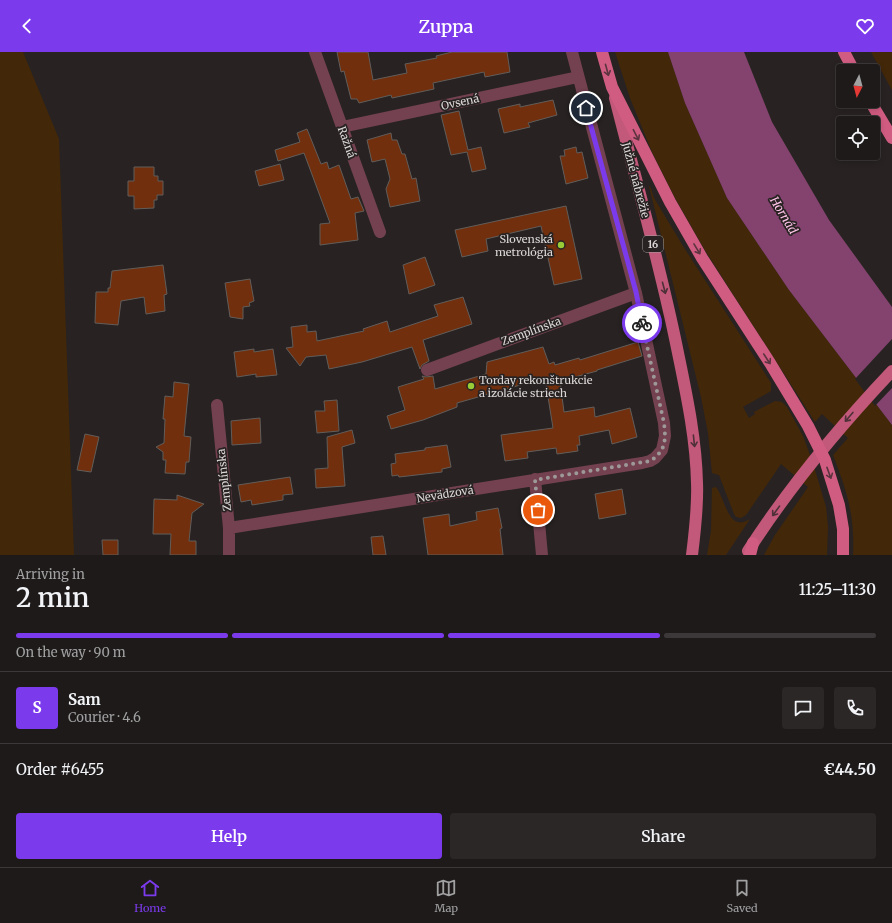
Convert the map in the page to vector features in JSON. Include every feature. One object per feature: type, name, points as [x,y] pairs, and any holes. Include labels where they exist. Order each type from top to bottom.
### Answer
[{"type":"highway","name":"Južné nábrežie","points":[[602,52],[612,87]]},
{"type":"highway","points":[[844,52],[850,64]]},
{"type":"highway","points":[[612,87],[683,226],[770,363],[808,426],[825,460],[839,505],[843,529],[843,555]]},
{"type":"highway","points":[[874,108],[892,138]]},
{"type":"highway","points":[[750,555],[753,543]]},
{"type":"main road","name":"Južné nábrežie","points":[[612,87],[666,297],[688,403],[693,433],[697,482],[696,517],[692,555]]},
{"type":"main road","points":[[745,555],[799,479],[836,432],[892,371]]},
{"type":"street","name":"Ražná","points":[[315,52],[380,232]]},
{"type":"street","points":[[572,52],[636,292]]},
{"type":"street","name":"Ovsená","points":[[342,127],[578,77]]},
{"type":"street","name":"Zemplínska","points":[[427,370],[636,292]]},
{"type":"street","name":"Nevädzová","points":[[229,528],[650,461],[659,454],[664,444],[664,423],[636,292]]},
{"type":"street","name":"Zemplínska","points":[[217,405],[229,528],[229,555]]},
{"type":"street","points":[[535,480],[542,555]]},
{"type":"shaded area","points":[[0,52],[23,52],[59,139],[74,555],[0,555]]},
{"type":"shaded area","points":[[615,52],[668,52],[685,103],[727,198],[789,290],[892,425],[892,555],[853,555],[853,528],[849,504],[833,455],[848,438],[822,414],[815,422],[706,252],[675,198],[652,152],[630,98]]},
{"type":"shaded area","points":[[871,52],[892,52],[892,90],[880,68],[880,64],[878,64]]},
{"type":"shaded area","points":[[649,186],[654,198],[683,246],[771,383],[771,391],[743,407],[749,418],[755,414],[754,412],[775,401],[782,402],[787,407],[803,436],[826,507],[828,527],[827,555],[764,555],[775,535],[808,487],[781,464],[746,515],[741,518],[736,517],[734,514],[719,475],[712,473],[708,433],[701,397]]},
{"type":"shaded area","points":[[716,487],[728,513],[732,518],[737,522],[743,522],[750,519],[726,555],[707,555],[711,531],[712,488]]},
{"type":"water","name":"Hornád","points":[[668,52],[744,52],[772,122],[829,220],[892,307],[892,425],[789,290],[727,198],[685,103]]},
{"type":"pier","points":[[892,339],[892,388],[875,406],[855,379]]},
{"type":"building","points":[[337,52],[368,52],[373,80],[407,73],[405,64],[437,58],[436,56],[452,52],[507,52],[510,72],[485,77],[484,72],[433,83],[434,89],[392,98],[391,95],[359,103],[357,99],[351,99],[344,71],[341,72]]},
{"type":"building","points":[[553,100],[557,115],[528,123],[530,127],[504,133],[498,109],[520,104],[520,107]]},
{"type":"building","points":[[459,111],[468,150],[481,147],[486,169],[472,172],[467,152],[451,155],[441,115]]},
{"type":"building","points":[[307,129],[321,164],[327,162],[329,169],[339,165],[351,199],[358,197],[364,211],[355,213],[358,240],[320,245],[320,224],[330,223],[304,153],[278,161],[275,150],[300,142],[297,133]]},
{"type":"building","points":[[391,133],[392,140],[397,140],[402,154],[405,154],[412,179],[416,178],[420,201],[390,207],[386,189],[390,179],[385,159],[372,162],[367,140]]},
{"type":"building","points":[[576,147],[577,153],[582,152],[588,178],[566,184],[560,156],[565,156],[564,150]]},
{"type":"building","points":[[280,164],[284,180],[259,186],[255,171]]},
{"type":"building","points":[[134,167],[154,167],[154,176],[158,176],[158,181],[163,181],[163,195],[157,195],[157,200],[154,200],[154,208],[134,209],[134,196],[128,196],[128,181],[134,181]]},
{"type":"building","points":[[566,206],[582,279],[554,285],[541,226],[486,239],[488,251],[462,257],[455,230]]},
{"type":"building","points":[[425,257],[435,285],[409,294],[403,265]]},
{"type":"building","points":[[163,265],[167,294],[164,295],[165,311],[146,314],[144,297],[121,301],[118,325],[95,323],[96,292],[108,292],[108,288],[110,288],[112,271]]},
{"type":"building","points":[[250,279],[254,301],[249,303],[250,306],[243,307],[243,319],[230,317],[225,283]]},
{"type":"building","points":[[463,297],[472,324],[423,340],[429,361],[422,365],[420,369],[412,347],[362,362],[329,369],[326,355],[306,357],[300,366],[286,348],[293,347],[291,327],[307,325],[307,332],[316,331],[317,341],[364,331],[363,329],[387,321],[390,332],[438,316],[434,305]]},
{"type":"building","points":[[638,342],[642,356],[597,371],[560,381],[564,412],[594,407],[595,417],[630,408],[637,437],[612,444],[609,430],[579,436],[580,445],[577,445],[578,451],[557,454],[556,448],[527,452],[528,458],[505,461],[501,435],[553,428],[545,378],[457,403],[457,407],[423,420],[391,429],[387,416],[405,410],[398,387],[424,379],[422,376],[433,376],[435,389],[486,374],[487,362],[543,347],[549,364],[554,362],[555,365],[579,358],[580,360]]},
{"type":"building","points":[[254,349],[254,352],[273,349],[277,375],[256,377],[256,374],[237,377],[234,352]]},
{"type":"building","points":[[174,382],[189,384],[184,436],[191,437],[189,462],[186,462],[185,474],[165,473],[166,460],[163,460],[163,452],[156,447],[164,443],[165,419],[163,419],[165,396],[173,397]]},
{"type":"building","points":[[337,400],[339,431],[317,433],[315,411],[325,411],[324,401]]},
{"type":"building","points":[[260,418],[261,443],[232,445],[231,421]]},
{"type":"building","points":[[352,430],[355,443],[342,447],[345,486],[316,488],[315,469],[328,468],[327,437]]},
{"type":"building","points":[[85,434],[99,437],[91,472],[77,470]]},
{"type":"building","points":[[447,445],[451,467],[442,469],[442,472],[399,477],[398,475],[392,476],[391,464],[396,463],[395,454]]},
{"type":"building","points":[[290,477],[293,494],[283,495],[283,500],[252,505],[251,500],[241,502],[238,485]]},
{"type":"building","points":[[622,489],[626,514],[599,519],[595,494]]},
{"type":"building","points":[[177,495],[204,504],[192,513],[189,541],[196,541],[196,555],[170,555],[171,534],[153,534],[154,499],[177,500]]},
{"type":"building","points":[[498,508],[502,528],[500,529],[503,555],[428,555],[423,518],[449,514],[450,526],[477,520],[476,512]]},
{"type":"building","points":[[383,536],[386,555],[373,555],[371,537]]},
{"type":"building","points":[[102,540],[118,540],[118,555],[103,555]]},
{"type":"way so far","points":[[538,510],[535,480],[642,463],[655,458],[662,450],[665,436],[664,423],[642,323]]},
{"type":"place","name":"Slovenská metrológia","points":[[561,245]]},
{"type":"place","name":"Torday rekonštrukcie a izolácie striech","points":[[471,386]]},
{"type":"route","points":[[586,108],[636,292],[642,323]]}]
